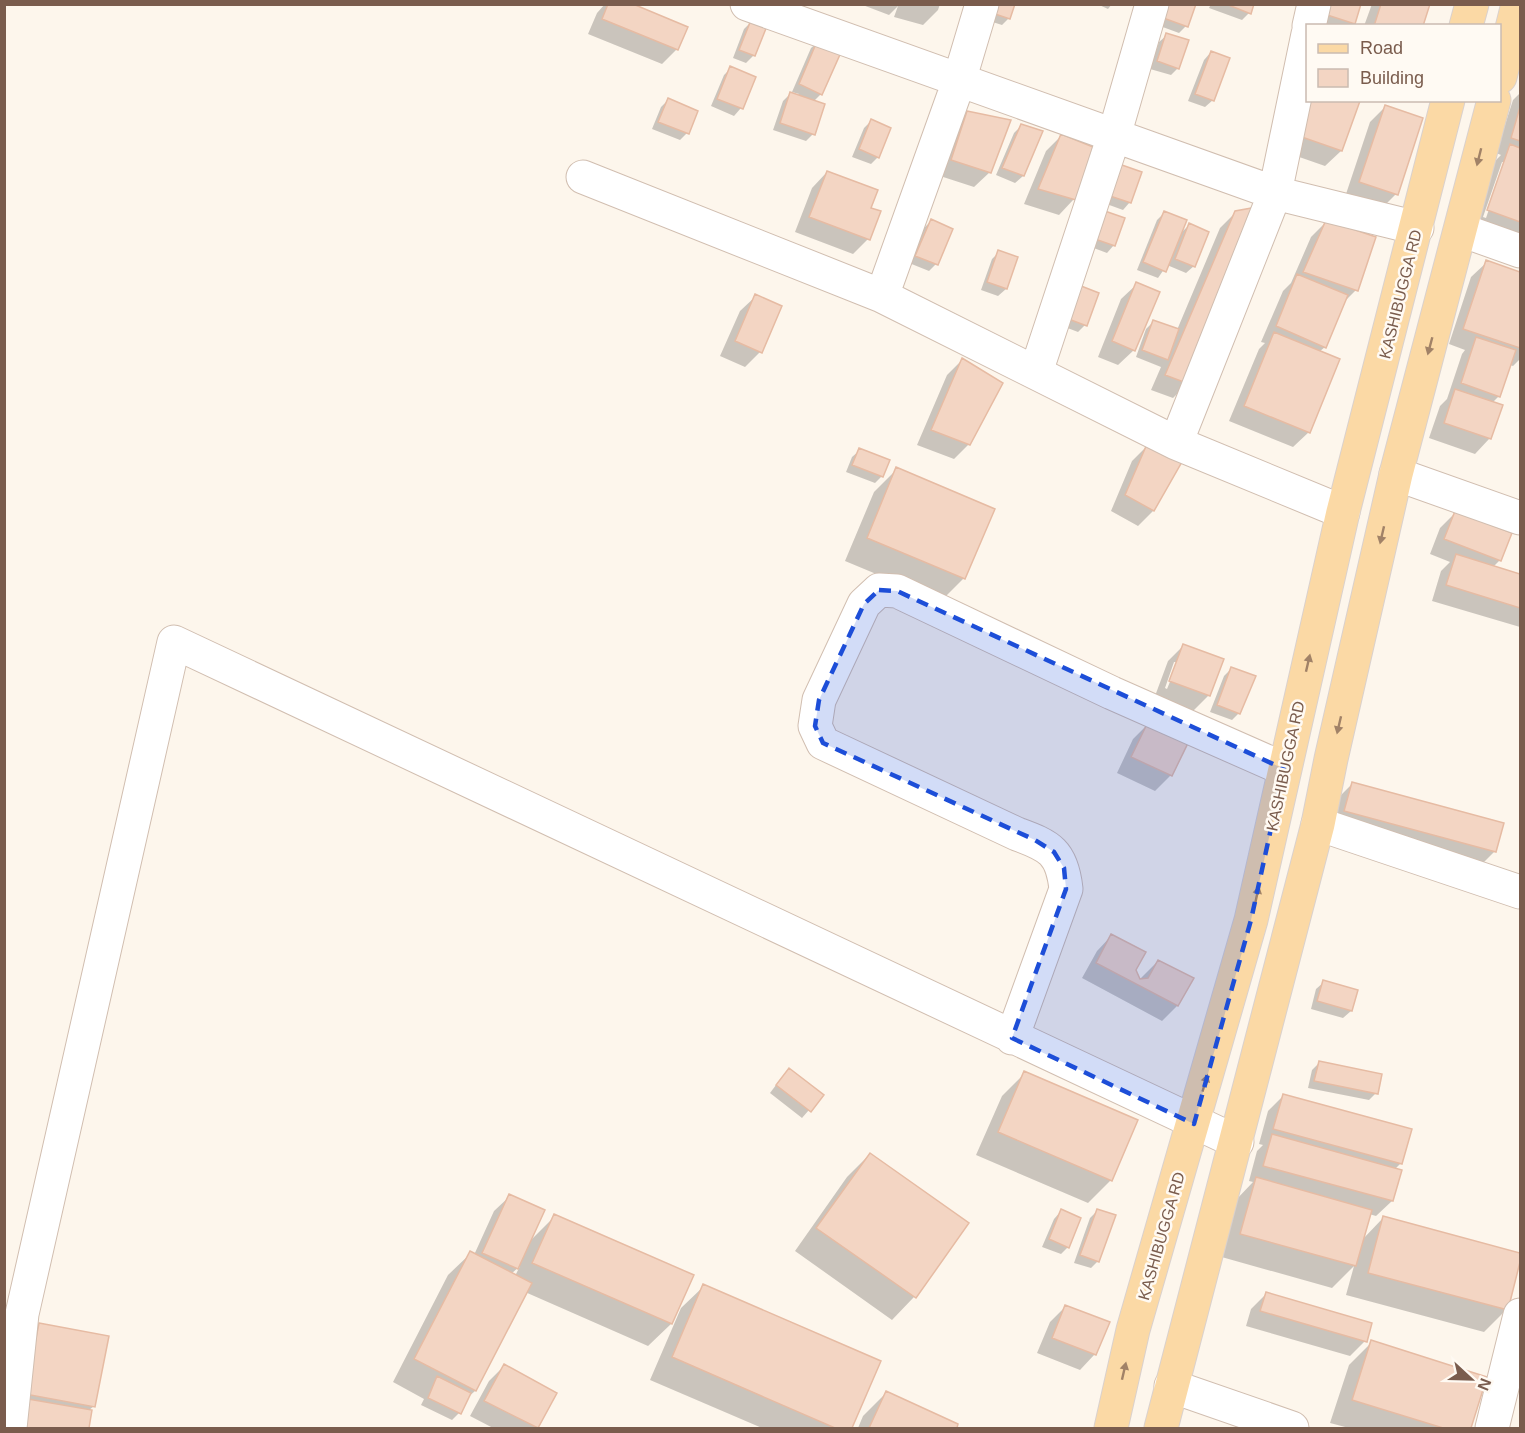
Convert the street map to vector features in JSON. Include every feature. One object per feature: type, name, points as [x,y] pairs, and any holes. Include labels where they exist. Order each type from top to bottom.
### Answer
[{"type":"main road","points":[[1467,24],[1472,4]]},
{"type":"main road","points":[[1501,73],[1518,4]]},
{"type":"main road","name":"KASHIBUGGA RD","points":[[1111,1428],[1133,1330],[1251,920],[1343,512],[1448,102]]},
{"type":"main road","points":[[1161,1428],[1318,824],[1396,474],[1493,102]]},
{"type":"street","points":[[747,4],[1275,193],[1417,228]]},
{"type":"street","points":[[882,296],[959,81],[982,4]]},
{"type":"street","points":[[1036,372],[1114,136],[1152,4]]},
{"type":"street","points":[[1309,24],[1314,4]]},
{"type":"street","points":[[1176,443],[1275,193],[1306,44]]},
{"type":"street","points":[[583,177],[882,296],[1176,443],[1343,512]]},
{"type":"street","points":[[1461,230],[1521,251]]},
{"type":"street","points":[[1396,474],[1521,518]]},
{"type":"street","points":[[1012,1038],[1066,889],[1064,868],[1054,852],[1035,840],[1017,834],[823,743],[815,726],[819,700],[864,604],[879,590],[897,591],[1122,697],[1284,769]]},
{"type":"street","points":[[10,1428],[10,1353],[24,1303],[174,642],[1236,1142]]},
{"type":"street","points":[[1318,824],[1521,892]]},
{"type":"street","points":[[1491,1428],[1521,1315]]},
{"type":"street","points":[[1171,1386],[1292,1428]]},
{"type":"highlighted area","points":[[879,590],[897,591],[1284,769],[1251,920],[1194,1124],[1012,1038],[1066,889],[1064,868],[1054,852],[1035,840],[823,743],[815,726],[819,700],[864,604]]},
{"type":"building","points":[[608,4],[633,4],[688,27],[678,50],[602,19]]},
{"type":"building","points":[[988,4],[1015,4],[1010,19],[986,11]]},
{"type":"building","points":[[1159,4],[1196,4],[1188,27],[1155,15]]},
{"type":"building","points":[[1226,4],[1254,4],[1251,14]]},
{"type":"building","points":[[1320,4],[1361,4],[1355,24],[1318,12]]},
{"type":"building","points":[[1381,4],[1430,4],[1424,24],[1375,24]]},
{"type":"building","points":[[751,20],[767,26],[755,56],[739,50]]},
{"type":"building","points":[[1166,33],[1189,40],[1179,69],[1157,61]]},
{"type":"building","points":[[818,39],[842,50],[822,95],[799,84]]},
{"type":"building","points":[[1211,51],[1230,58],[1214,101],[1195,94]]},
{"type":"building","points":[[730,66],[756,77],[743,109],[717,99]]},
{"type":"building","points":[[790,92],[825,104],[815,135],[780,123]]},
{"type":"building","points":[[668,98],[698,111],[689,134],[658,122]]},
{"type":"building","points":[[1307,102],[1360,102],[1342,151],[1296,135]]},
{"type":"building","points":[[1385,105],[1423,118],[1398,195],[1359,182]]},
{"type":"building","points":[[1520,107],[1520,141],[1511,138]]},
{"type":"building","points":[[967,111],[1011,120],[991,173],[951,160]]},
{"type":"building","points":[[871,119],[891,128],[879,158],[859,149]]},
{"type":"building","points":[[1021,124],[1043,131],[1024,176],[1002,168]]},
{"type":"building","points":[[1061,134],[1093,147],[1076,200],[1038,189]]},
{"type":"building","points":[[1510,144],[1520,148],[1520,222],[1487,210]]},
{"type":"building","points":[[1119,164],[1142,172],[1131,203],[1107,195]]},
{"type":"building","points":[[827,171],[878,190],[871,208],[881,211],[870,240],[809,217]]},
{"type":"building","points":[[1257,207],[1189,384],[1165,375],[1235,211]]},
{"type":"building","points":[[1099,209],[1125,218],[1115,246],[1089,237]]},
{"type":"building","points":[[1164,211],[1187,220],[1166,272],[1143,262]]},
{"type":"building","points":[[931,219],[953,229],[938,265],[915,256]]},
{"type":"building","points":[[1326,220],[1376,237],[1358,291],[1303,272]]},
{"type":"building","points":[[1189,223],[1209,232],[1195,267],[1175,259]]},
{"type":"building","points":[[998,250],[1018,257],[1007,289],[987,282]]},
{"type":"building","points":[[1486,260],[1520,272],[1520,348],[1463,329]]},
{"type":"building","points":[[1297,274],[1348,295],[1326,348],[1276,326]]},
{"type":"building","points":[[1136,282],[1160,292],[1135,351],[1112,341]]},
{"type":"building","points":[[1076,284],[1099,293],[1087,326],[1063,317]]},
{"type":"building","points":[[755,294],[782,306],[762,353],[735,341]]},
{"type":"building","points":[[1153,320],[1179,329],[1168,360],[1142,350]]},
{"type":"building","points":[[1274,332],[1340,359],[1310,433],[1244,406]]},
{"type":"building","points":[[1476,337],[1516,350],[1500,397],[1461,383]]},
{"type":"building","points":[[962,358],[1003,383],[970,445],[931,430]]},
{"type":"building","points":[[1455,389],[1503,405],[1491,439],[1444,423]]},
{"type":"building","points":[[1147,444],[1183,460],[1154,511],[1125,495]]},
{"type":"building","points":[[859,448],[890,460],[883,477],[852,465]]},
{"type":"building","points":[[896,467],[995,509],[965,579],[867,538]]},
{"type":"building","points":[[1455,511],[1512,533],[1501,561],[1444,539]]},
{"type":"building","points":[[1456,554],[1520,574],[1520,608],[1446,585]]},
{"type":"building","points":[[1183,644],[1224,659],[1210,696],[1169,681]]},
{"type":"building","points":[[1231,667],[1256,676],[1240,714],[1217,705]]},
{"type":"building","points":[[1148,722],[1189,741],[1172,776],[1131,757]]},
{"type":"building","points":[[1352,782],[1504,823],[1496,852],[1344,811]]},
{"type":"building","points":[[1111,934],[1146,952],[1136,970],[1140,979],[1148,978],[1158,960],[1194,978],[1178,1006],[1096,963]]},
{"type":"building","points":[[1323,980],[1358,990],[1352,1011],[1317,1001]]},
{"type":"building","points":[[1319,1061],[1382,1074],[1378,1094],[1314,1081]]},
{"type":"building","points":[[789,1068],[824,1095],[811,1112],[776,1085]]},
{"type":"building","points":[[1024,1071],[1138,1120],[1112,1181],[998,1132]]},
{"type":"building","points":[[1283,1094],[1412,1129],[1402,1164],[1273,1129]]},
{"type":"building","points":[[1272,1134],[1402,1170],[1393,1201],[1263,1166]]},
{"type":"building","points":[[870,1153],[969,1223],[916,1298],[816,1228]]},
{"type":"building","points":[[1256,1177],[1372,1210],[1356,1266],[1240,1234]]},
{"type":"building","points":[[509,1194],[545,1210],[518,1269],[482,1253]]},
{"type":"building","points":[[1061,1209],[1081,1218],[1069,1248],[1049,1239]]},
{"type":"building","points":[[1097,1209],[1116,1215],[1099,1262],[1080,1255]]},
{"type":"building","points":[[554,1214],[694,1275],[672,1324],[532,1263]]},
{"type":"building","points":[[1383,1216],[1520,1253],[1520,1262],[1508,1310],[1368,1273]]},
{"type":"building","points":[[470,1251],[532,1283],[476,1391],[414,1359]]},
{"type":"building","points":[[703,1284],[881,1361],[852,1428],[835,1428],[672,1357]]},
{"type":"building","points":[[1266,1292],[1372,1323],[1367,1342],[1260,1311]]},
{"type":"building","points":[[1065,1305],[1110,1322],[1096,1355],[1052,1338]]},
{"type":"building","points":[[39,1323],[109,1336],[95,1407],[25,1394]]},
{"type":"building","points":[[1371,1340],[1487,1377],[1471,1428],[1443,1428],[1352,1400]]},
{"type":"building","points":[[504,1364],[557,1393],[538,1428],[484,1401]]},
{"type":"building","points":[[437,1376],[471,1393],[461,1414],[428,1398]]},
{"type":"building","points":[[886,1391],[958,1424],[957,1428],[869,1428]]},
{"type":"building","points":[[28,1399],[92,1410],[89,1428],[22,1428]]}]
